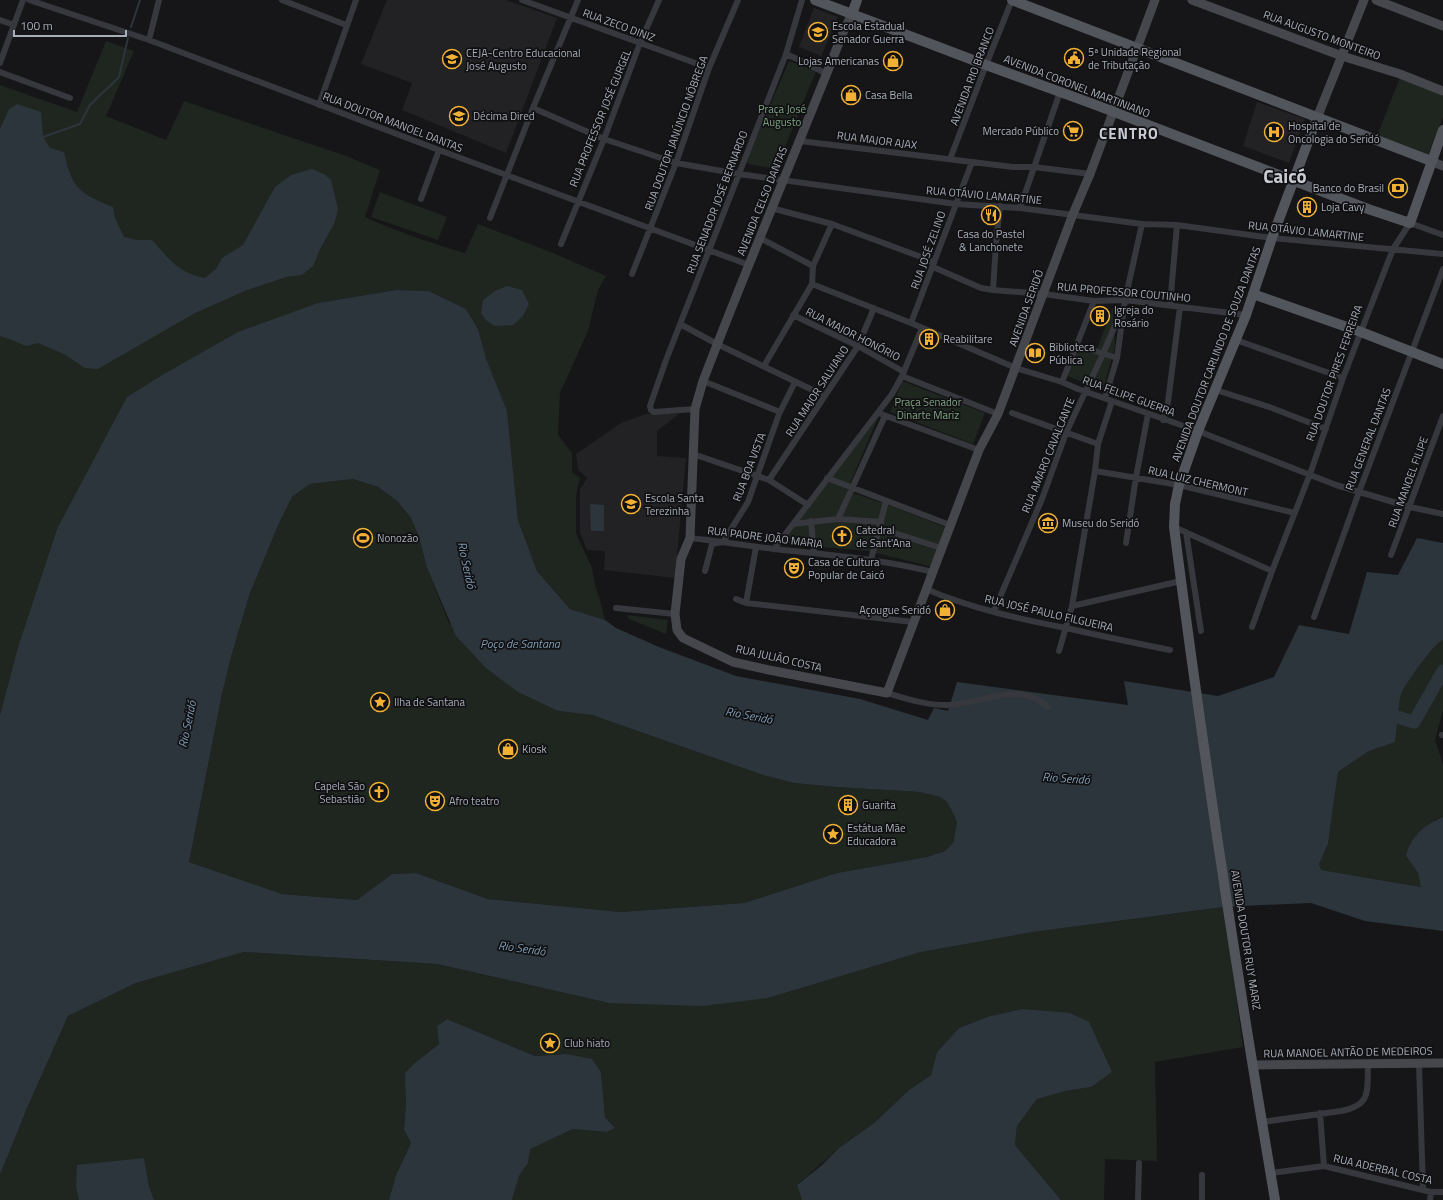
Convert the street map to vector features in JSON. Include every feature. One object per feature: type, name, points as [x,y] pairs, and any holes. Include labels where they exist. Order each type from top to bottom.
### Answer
[{"type":"main road","name":"AVENIDA CORONEL MARTINIANO","points":[[815,0],[1294,181],[1410,223]]},
{"type":"main road","name":"AVENIDA CELSO DANTAS","points":[[690,538],[695,409],[703,381],[771,208],[858,0]]},
{"type":"main road","points":[[1012,0],[1443,166]]},
{"type":"main road","name":"AVENIDA SERIDÓ","points":[[887,693],[911,621],[926,589],[979,450],[998,414],[1073,214],[1138,49],[1155,0]]},
{"type":"main road","name":"RUA AUGUSTO MONTEIRO","points":[[1192,0],[1342,56],[1400,74],[1443,91]]},
{"type":"main road","name":"AVENIDA DOUTOR CARLINDO DE SOUZA DANTAS","points":[[1195,682],[1192,670],[1174,527],[1175,504],[1179,485],[1198,431],[1246,315],[1272,238],[1317,118],[1364,0]]},
{"type":"main road","points":[[1376,0],[1443,26]]},
{"type":"main road","name":"RUA DOUTOR PIRES FERREIRA","points":[[1410,223],[1443,130]]},
{"type":"main road","points":[[1253,294],[1361,332],[1443,364]]},
{"type":"main road","name":"RUA JULIÃO COSTA","points":[[690,538],[681,559],[675,614],[677,630],[683,638],[733,662],[887,693]]},
{"type":"main road","name":"AVENIDA DOUTOR RUY MARIZ","points":[[1195,682],[1228,915],[1275,1200]]},
{"type":"main road","name":"RUA MANOEL ANTÃO DE MEDEIROS","points":[[1253,1065],[1443,1063]]},
{"type":"street","points":[[0,63],[23,0]]},
{"type":"street","name":"RUA DOUTOR MANOEL DANTAS","points":[[29,0],[149,40],[439,150],[749,264]]},
{"type":"street","points":[[149,40],[159,0]]},
{"type":"street","points":[[282,0],[346,25]]},
{"type":"street","points":[[319,105],[356,0]]},
{"type":"street","name":"RUA ZECO DINIZ","points":[[522,0],[709,68]]},
{"type":"street","points":[[490,218],[533,108],[578,0]]},
{"type":"street","name":"RUA PROFESSOR JOSÉ GURGEL","points":[[561,244],[604,139],[640,43],[659,0]]},
{"type":"street","name":"RUA DOUTOR JANÚNCIO NÓBREGA","points":[[632,274],[676,163],[709,68],[738,0]]},
{"type":"street","name":"RUA SENADOR JOSÉ BERNARDO","points":[[695,409],[654,412],[651,410],[650,404],[786,54],[802,0]]},
{"type":"street","name":"AVENIDA RIO BRANCO","points":[[950,159],[1012,0]]},
{"type":"street","points":[[0,20],[14,26]]},
{"type":"street","points":[[786,54],[827,74]]},
{"type":"street","points":[[0,72],[70,98]]},
{"type":"street","points":[[1020,208],[1060,92]]},
{"type":"street","name":"RUA OTÁVIO LAMARTINE","points":[[533,108],[604,139],[676,163],[739,174],[956,204],[1020,208],[1142,224],[1177,225],[1272,238],[1443,254]]},
{"type":"street","name":"RUA MAJOR AJAX","points":[[800,141],[1013,167],[1034,167],[1090,174]]},
{"type":"street","points":[[421,199],[439,150]]},
{"type":"street","name":"RUA JOSÉ ZELINO","points":[[911,323],[972,162]]},
{"type":"street","points":[[993,290],[1000,206]]},
{"type":"street","name":"RUA PROFESSOR COUTINHO","points":[[771,208],[832,224],[924,258],[933,265],[981,288],[1044,294],[1094,301],[1125,300],[1246,315]]},
{"type":"street","name":"AVENIDA CORONEL MARTINIANO","points":[[1410,223],[1443,235]]},
{"type":"street","name":"RUA DOUTOR PIRES FERREIRA","points":[[1252,627],[1310,474],[1343,378],[1392,249],[1410,223]]},
{"type":"street","points":[[764,366],[812,284],[813,266],[832,224]]},
{"type":"street","points":[[1105,398],[1117,358],[1125,300],[1142,224]]},
{"type":"street","points":[[1170,305],[1177,225]]},
{"type":"street","points":[[760,238],[813,266]]},
{"type":"street","name":"RUA GENERAL DANTAS","points":[[1314,617],[1359,492],[1443,269]]},
{"type":"street","name":"RUA FELIPE GUERRA","points":[[812,284],[911,323],[1016,368],[1062,382],[1163,420],[1198,431],[1359,492],[1410,507],[1443,514]]},
{"type":"street","points":[[1062,382],[1094,301]]},
{"type":"street","name":"RUA AMARO CAVALCANTE","points":[[994,611],[1042,499],[1066,433],[1124,307]]},
{"type":"street","points":[[1163,420],[1168,402],[1180,307]]},
{"type":"street","name":"RUA MAJOR SALVIANO","points":[[769,480],[858,346],[874,308]]},
{"type":"street","name":"RUA MAJOR HONÓRIO","points":[[793,315],[858,346],[903,374],[998,414]]},
{"type":"street","points":[[680,324],[717,344],[825,396]]},
{"type":"street","points":[[774,549],[892,394],[903,374],[922,328]]},
{"type":"street","points":[[1236,340],[1343,378]]},
{"type":"street","points":[[1076,345],[1117,358]]},
{"type":"street","points":[[703,381],[780,412]]},
{"type":"street","name":"RUA BOA VISTA","points":[[705,571],[712,544],[723,542],[748,502],[780,412],[795,382]]},
{"type":"street","points":[[1216,390],[1272,408],[1326,429]]},
{"type":"street","points":[[1060,651],[1072,606],[1095,471],[1098,444],[1112,401]]},
{"type":"street","points":[[1012,412],[1098,444]]},
{"type":"street","points":[[877,413],[979,450]]},
{"type":"street","points":[[1126,543],[1136,477],[1148,414]]},
{"type":"street","points":[[838,519],[885,416]]},
{"type":"street","name":"RUA MANOEL FILIPE","points":[[1391,554],[1410,507],[1443,416]]},
{"type":"street","points":[[693,454],[769,480],[808,505]]},
{"type":"street","name":"RUA LUIZ CHERMONT","points":[[1095,471],[1179,485],[1295,514]]},
{"type":"street","points":[[827,478],[950,525]]},
{"type":"street","points":[[871,560],[886,501]]},
{"type":"street","points":[[792,524],[838,519],[880,525],[941,548]]},
{"type":"street","points":[[811,521],[814,553]]},
{"type":"street","points":[[1174,527],[1272,571]]},
{"type":"street","points":[[1186,532],[1201,631]]},
{"type":"street","name":"RUA PADRE JOÃO MARIA","points":[[690,538],[871,560],[932,572]]},
{"type":"street","points":[[746,603],[756,547]]},
{"type":"street","points":[[1072,606],[1181,580]]},
{"type":"street","name":"RUA JOSÉ PAULO FILGUEIRA","points":[[926,589],[994,611],[1035,622],[1170,650]]},
{"type":"street","points":[[736,599],[746,603],[911,621]]},
{"type":"street","points":[[616,608],[675,614]]},
{"type":"street","points":[[887,693],[906,700],[943,705],[1024,694],[1038,699],[1048,706]]},
{"type":"street","points":[[1262,1122],[1352,1109],[1359,1105],[1367,1092],[1368,1064]]},
{"type":"street","points":[[1419,1064],[1423,1190]]},
{"type":"street","points":[[1320,1113],[1324,1166]]},
{"type":"street","points":[[1138,1200],[1139,1163]]},
{"type":"street","name":"RUA ADERBAL COSTA","points":[[1271,1173],[1324,1166],[1431,1192],[1443,1192]]},
{"type":"street","points":[[1202,1175],[1202,1200]]},
{"type":"street","points":[[1430,1200],[1431,1192]]},
{"type":"shaded area","name":"CEJA-Centro Educacional José Augusto","points":[[387,0],[506,0],[557,18],[506,153],[402,110],[412,83],[361,64]]},
{"type":"shaded area","name":"Escola Estadual Senador Guerra","points":[[814,8],[838,17],[821,56],[799,47]]},
{"type":"shaded area","name":"Hospital de Oncologia do Seridó","points":[[1257,102],[1305,119],[1289,163],[1243,146]]},
{"type":"shaded area","name":"Escola Santa Terezinha","points":[[646,414],[679,414],[657,431],[657,456],[686,458],[675,578],[604,570],[605,551],[587,550],[580,533],[580,489],[587,478],[578,470],[576,454],[621,423]]},
{"type":"green space","points":[[106,41],[134,51],[106,116],[166,140],[184,101],[346,156],[380,170],[365,217],[377,222],[415,237],[465,253],[478,224],[553,253],[606,276],[598,290],[588,331],[560,393],[558,435],[572,453],[572,472],[580,478],[576,496],[576,533],[592,568],[595,585],[605,620],[570,609],[537,571],[518,520],[507,411],[487,361],[478,329],[466,309],[429,291],[396,290],[318,303],[57,529],[18,647],[0,715],[0,85],[77,112]]},
{"type":"green space","name":"Praça José Augusto","points":[[789,61],[816,71],[776,169],[748,164],[747,160]]},
{"type":"green space","points":[[1401,75],[1443,91],[1443,117],[1428,155],[1377,136]]},
{"type":"green space","points":[[380,192],[447,217],[438,240],[371,217]]},
{"type":"green space","points":[[1113,307],[1115,347],[1103,390],[1065,375],[1077,345],[1096,351]]},
{"type":"green space","name":"Praça Senador Dinarte Mariz","points":[[902,381],[985,413],[973,444],[890,412]]},
{"type":"green space","points":[[883,406],[847,491],[894,507],[947,528],[933,567],[868,551],[809,546],[783,542]]},
{"type":"green space","name":"Ilha de Santana","points":[[353,479],[378,487],[397,501],[411,518],[419,537],[427,568],[449,623],[558,711],[592,715],[763,775],[794,783],[921,792],[940,797],[947,802],[957,823],[953,843],[945,851],[927,857],[837,873],[744,903],[621,912],[488,899],[416,873],[392,874],[357,900],[282,894],[189,862],[222,694],[231,657],[250,593],[280,521],[292,497],[310,484]]},
{"type":"green space","points":[[627,615],[668,620],[666,634],[629,619]]},
{"type":"green space","points":[[1443,640],[1443,710],[1435,740],[1443,764],[1443,817],[1435,820],[1406,856],[1418,873],[1422,887],[1320,870],[1319,863],[1328,844],[1338,772],[1369,751],[1395,741],[1398,708],[1402,692],[1428,655],[1439,642]]},
{"type":"green space","points":[[1224,907],[1243,1047],[1155,1062],[1157,1161],[1105,1159],[1104,1200],[1061,1200],[1015,1145],[1017,1126],[1037,1099],[1066,1091],[1091,1087],[1022,1009],[990,1016],[959,1028],[937,1052],[931,1075],[909,1090],[874,1123],[839,1148],[797,1185],[802,1200],[512,1200],[519,1176],[528,1163],[529,1149],[573,1129],[607,1132],[615,1128],[605,1117],[601,1072],[566,1054],[535,1056],[447,1019],[437,1026],[439,1044],[416,1062],[406,1102],[404,1130],[411,1143],[396,1175],[389,1200],[154,1200],[149,1186],[144,1158],[76,1187],[79,1200],[0,1200],[0,1175],[28,1106],[68,1016],[136,983],[244,952],[437,964],[609,1003],[768,998],[921,952],[1033,932]]},
{"type":"water","points":[[17,104],[41,112],[43,137],[50,148],[64,152],[70,174],[79,188],[92,198],[113,207],[115,218],[124,237],[137,240],[152,240],[175,264],[188,273],[205,278],[216,269],[222,258],[243,245],[275,187],[291,175],[312,169],[324,174],[331,180],[338,209],[334,224],[320,249],[313,266],[302,275],[286,277],[247,290],[193,314],[98,369],[85,368],[64,354],[38,343],[26,346],[0,336],[0,129],[9,109]]},
{"type":"water","points":[[507,286],[522,290],[529,304],[523,316],[513,325],[494,326],[486,320],[481,313],[483,300],[495,291]]},
{"type":"water","points":[[396,290],[429,291],[466,309],[478,329],[487,361],[507,411],[518,520],[537,571],[570,609],[605,620],[616,628],[659,647],[736,676],[860,699],[928,720],[934,708],[948,711],[957,682],[1128,705],[1124,681],[1218,696],[1274,677],[1299,625],[1349,634],[1367,572],[1398,575],[1417,538],[1443,543],[1443,640],[1439,642],[1428,655],[1402,692],[1395,742],[1369,751],[1338,772],[1328,844],[1319,864],[1321,870],[1421,887],[1418,873],[1406,856],[1408,849],[1419,832],[1443,817],[1443,931],[1365,921],[1311,903],[1224,907],[1033,932],[921,952],[768,998],[702,1006],[609,1003],[437,964],[244,952],[136,983],[68,1016],[28,1106],[0,1175],[0,715],[18,647],[57,529],[127,397],[238,332],[318,303]],"holes":[[[353,479],[378,487],[397,501],[411,518],[419,537],[427,568],[456,636],[486,668],[518,692],[558,711],[592,715],[763,775],[794,783],[920,792],[940,797],[947,802],[957,823],[953,843],[945,851],[927,857],[837,873],[744,903],[621,912],[488,899],[416,873],[392,874],[357,900],[282,894],[189,862],[222,694],[231,657],[250,593],[280,521],[292,497],[310,484]]]},
{"type":"water","points":[[590,504],[604,505],[604,531],[591,531]]},
{"type":"water","points":[[1022,1009],[1070,1013],[1089,1022],[1112,1072],[1091,1087],[1066,1091],[1037,1099],[1017,1126],[1015,1145],[1061,1200],[802,1200],[797,1185],[822,1165],[839,1148],[874,1123],[909,1090],[931,1075],[937,1052],[959,1028],[990,1016]]},
{"type":"water","points":[[447,1019],[535,1056],[566,1054],[592,1059],[601,1072],[605,1117],[615,1128],[607,1132],[573,1129],[530,1149],[528,1163],[519,1176],[512,1200],[389,1200],[396,1175],[411,1143],[404,1130],[406,1102],[405,1073],[416,1062],[439,1044],[437,1026]]},
{"type":"water","points":[[144,1158],[149,1186],[154,1200],[79,1200],[76,1187],[77,1165]]},
{"type":"waterway","points":[[131,27],[140,0]]},
{"type":"waterway","points":[[43,137],[80,124],[90,105],[119,77],[128,38]]},
{"type":"waterway","points":[[1384,717],[1387,714],[1414,722],[1443,671]]},
{"type":"place","name":"Escola Estadual Senador Guerra","points":[[818,32]]},
{"type":"place","name":"5ª Unidade Regional de Tributação","points":[[1074,58]]},
{"type":"place","name":"CEJA-Centro Educacional José Augusto","points":[[452,59]]},
{"type":"place","name":"Lojas Americanas","points":[[893,61]]},
{"type":"place","name":"Casa Bella","points":[[851,95]]},
{"type":"place","name":"Décima Dired","points":[[459,116]]},
{"type":"place","name":"Mercado Público","points":[[1073,131]]},
{"type":"place","name":"Hospital de Oncologia do Seridó","points":[[1274,132]]},
{"type":"place","name":"Banco do Brasil","points":[[1398,188]]},
{"type":"place","name":"Loja Cavy","points":[[1307,207]]},
{"type":"place","name":"Casa do Pastel & Lanchonete","points":[[991,215]]},
{"type":"place","name":"Igreja do Rosário","points":[[1100,316]]},
{"type":"place","name":"Reabilitare","points":[[929,339]]},
{"type":"place","name":"Biblioteca Pública","points":[[1035,353]]},
{"type":"place","name":"Escola Santa Terezinha","points":[[631,504]]},
{"type":"place","name":"Museu do Seridó","points":[[1048,523]]},
{"type":"place","name":"Catedral de Sant'Ana","points":[[842,536]]},
{"type":"place","name":"Nonozão","points":[[363,538]]},
{"type":"place","name":"Casa de Cultura Popular de Caicó","points":[[794,568]]},
{"type":"place","name":"Açougue Seridó","points":[[945,610]]},
{"type":"place","name":"Ilha de Santana","points":[[380,702]]},
{"type":"place","name":"Kiosk","points":[[508,749]]},
{"type":"place","name":"Capela São Sebastião","points":[[379,792]]},
{"type":"place","name":"Afro teatro","points":[[435,801]]},
{"type":"place","name":"Guarita","points":[[848,805]]},
{"type":"place","name":"Estátua Mãe Educadora","points":[[833,834]]},
{"type":"place","name":"Club hiato","points":[[550,1043]]},
{"type":"district","name":"CENTRO","points":[[1129,133]]},
{"type":"district","name":"Caicó","points":[[1285,175]]},
{"type":"water label","name":"Rio Seridó","points":[[467,565]]},
{"type":"water label","name":"Poço de Santana","points":[[520,643]]},
{"type":"water label","name":"Rio Seridó","points":[[749,715]]},
{"type":"water label","name":"Rio Seridó","points":[[187,724]]},
{"type":"water label","name":"Rio Seridó","points":[[1066,778]]},
{"type":"water label","name":"Rio Seridó","points":[[522,948]]}]
